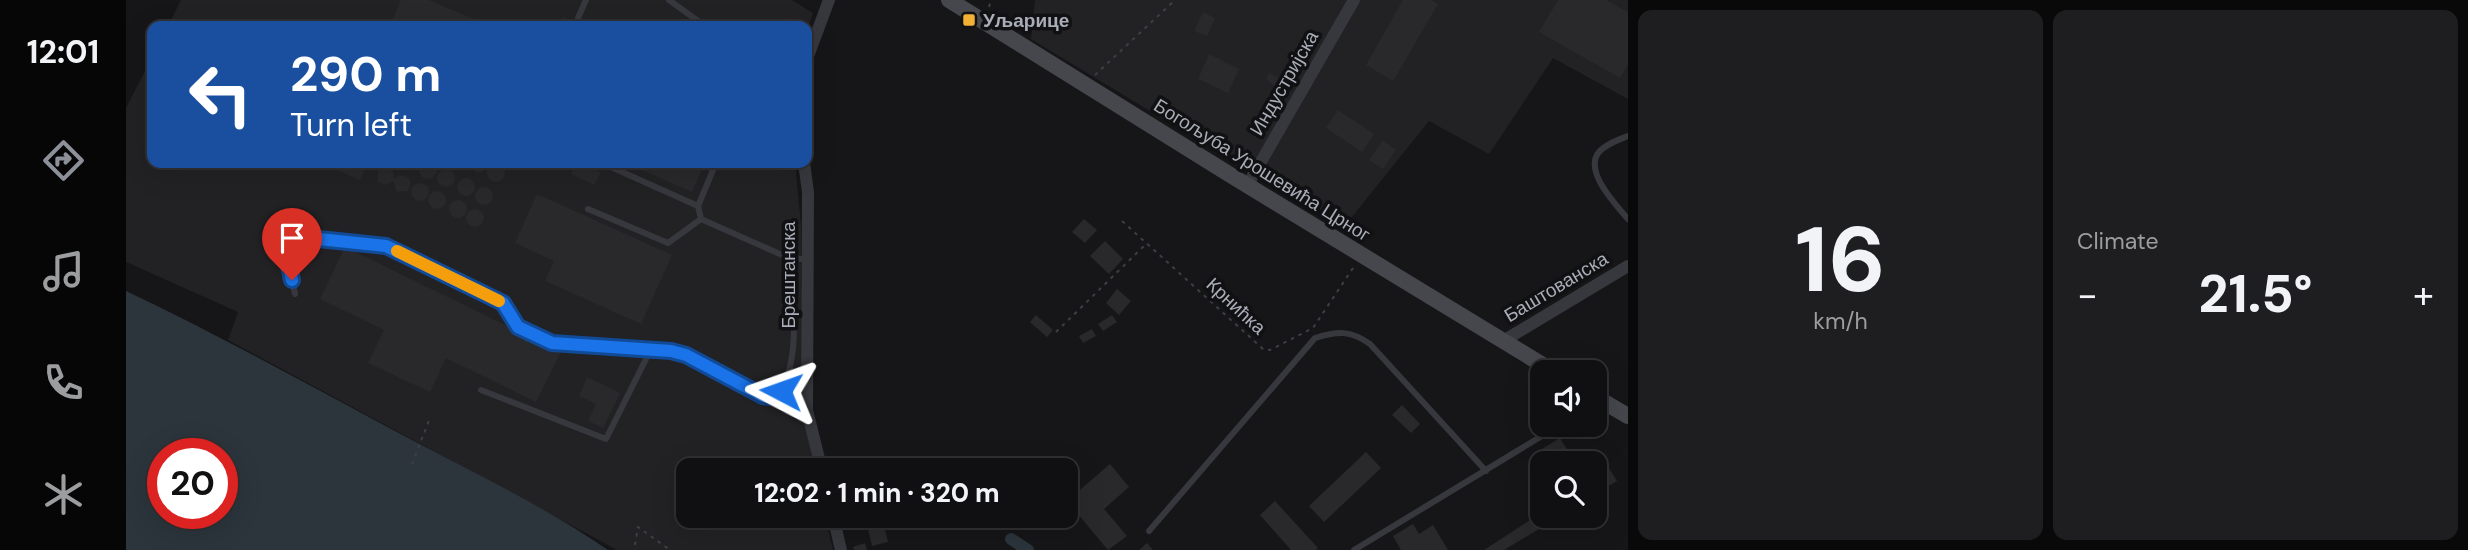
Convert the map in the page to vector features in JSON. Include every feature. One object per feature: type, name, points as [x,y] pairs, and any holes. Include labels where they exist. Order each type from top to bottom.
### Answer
[{"type":"street","points":[[812,46],[829,0]]},
{"type":"street","name":"Богољуба Урошевића Црног","points":[[949,0],[1247,186],[1534,360]]},
{"type":"street","name":"Индустријска","points":[[1247,186],[1354,0]]},
{"type":"street","name":"Брештанска","points":[[804,168],[808,259],[807,410],[819,458]]},
{"type":"street","name":"Баштованска","points":[[1503,341],[1628,266]]},
{"type":"street","points":[[1607,404],[1628,416]]},
{"type":"street","points":[[836,528],[841,550]]},
{"type":"lane","points":[[578,18],[586,0]]},
{"type":"lane","points":[[669,0],[698,21]]},
{"type":"lane","points":[[1628,135],[1604,146],[1596,154],[1594,164],[1604,192],[1628,219]]},
{"type":"lane","points":[[613,168],[698,206]]},
{"type":"lane","points":[[701,219],[698,206],[714,168]]},
{"type":"lane","points":[[588,209],[668,243],[701,219]]},
{"type":"lane","points":[[701,219],[791,259],[808,259]]},
{"type":"lane","points":[[295,294],[289,266],[309,238],[386,246],[503,303],[518,327],[552,343],[686,355],[763,396],[773,397],[781,391],[792,362],[791,259]]},
{"type":"lane","points":[[1149,531],[1315,338],[1338,331],[1355,334],[1370,344],[1486,471]]},
{"type":"lane","points":[[481,390],[606,439],[650,351]]},
{"type":"lane","points":[[1354,550],[1541,437]]},
{"type":"path","points":[[1084,85],[1175,0]]},
{"type":"path","name":"Крнићка","points":[[1122,221],[1263,349],[1270,351],[1313,328],[1361,255]]},
{"type":"path","points":[[1056,332],[1147,243]]},
{"type":"path","points":[[412,464],[430,418]]},
{"type":"path","points":[[635,545],[638,527],[670,550]]},
{"type":"shaded area","points":[[181,0],[792,0],[813,13],[810,21],[170,21]]},
{"type":"shaded area","points":[[1035,0],[1628,0],[1628,99],[1553,58],[1489,154],[1429,121],[1343,228],[1031,39]]},
{"type":"shaded area","points":[[147,67],[147,168],[795,168],[801,225],[802,364],[813,458],[676,458],[676,528],[828,528],[833,550],[617,550],[228,340],[238,312],[126,262],[126,108]]},
{"type":"shaded area","points":[[126,291],[503,488],[608,550],[126,550]]},
{"type":"building","points":[[401,0],[429,0],[478,21],[392,21]]},
{"type":"building","points":[[1403,0],[1430,0],[1438,4],[1393,81],[1366,65]]},
{"type":"building","points":[[1558,0],[1606,0],[1628,12],[1628,64],[1620,78],[1539,32]]},
{"type":"building","points":[[1203,12],[1215,18],[1207,36],[1194,31]]},
{"type":"building","points":[[1209,54],[1239,69],[1228,93],[1198,79]]},
{"type":"building","points":[[1269,73],[1286,81],[1281,92],[1266,79]]},
{"type":"building","points":[[1338,110],[1374,134],[1362,152],[1326,128]]},
{"type":"building","points":[[1383,140],[1396,150],[1383,169],[1369,160]]},
{"type":"building","points":[[332,168],[366,168],[360,180]]},
{"type":"building","points":[[387,168],[393,171],[394,179],[399,175],[408,177],[411,182],[408,191],[397,192],[393,181],[386,185],[378,182],[378,170]]},
{"type":"building","points":[[420,168],[436,168],[434,176],[428,179],[422,176],[419,170]]},
{"type":"building","points":[[472,168],[485,168],[482,172],[476,173]]},
{"type":"building","points":[[488,168],[504,169],[503,180],[489,180]]},
{"type":"building","points":[[574,168],[590,168],[601,172],[594,185],[571,174]]},
{"type":"building","points":[[637,168],[703,168],[692,192]]},
{"type":"building","points":[[446,169],[454,174],[455,178],[450,186],[446,187],[438,182],[437,178],[442,170]]},
{"type":"building","points":[[466,178],[474,183],[475,187],[470,195],[466,196],[458,191],[457,187],[462,179]]},
{"type":"building","points":[[416,183],[424,183],[429,192],[427,199],[416,201],[411,196],[411,188]]},
{"type":"building","points":[[484,187],[491,189],[491,203],[484,205],[477,203],[475,196],[477,189]]},
{"type":"building","points":[[437,191],[444,193],[444,207],[437,209],[430,207],[428,200],[430,193]]},
{"type":"building","points":[[537,194],[672,255],[641,324],[545,281],[554,261],[515,243]]},
{"type":"building","points":[[454,200],[462,200],[467,209],[465,216],[454,218],[449,213],[449,205]]},
{"type":"building","points":[[475,209],[482,211],[482,225],[475,227],[468,225],[466,218],[468,211]]},
{"type":"building","points":[[1084,219],[1097,230],[1085,243],[1072,232]]},
{"type":"building","points":[[1105,241],[1123,259],[1109,274],[1090,256]]},
{"type":"building","points":[[345,247],[561,352],[536,402],[446,358],[430,392],[368,363],[384,330],[320,299]]},
{"type":"building","points":[[1117,289],[1131,301],[1119,315],[1106,303]]},
{"type":"building","points":[[1036,315],[1053,330],[1047,337],[1030,322]]},
{"type":"building","points":[[1112,315],[1117,322],[1103,331],[1098,324]]},
{"type":"building","points":[[1092,329],[1096,336],[1083,343],[1079,336]]},
{"type":"building","points":[[587,377],[620,393],[603,428],[588,421],[596,404],[579,396]]},
{"type":"building","points":[[1402,405],[1420,424],[1411,433],[1392,415]]},
{"type":"building","points":[[1560,438],[1568,451],[1539,451]]},
{"type":"building","points":[[1366,452],[1381,468],[1324,522],[1309,506]]},
{"type":"building","points":[[1110,464],[1129,487],[1104,509],[1127,536],[1108,550],[1078,514],[1078,492]]},
{"type":"building","points":[[1607,465],[1617,481],[1607,487]]},
{"type":"building","points":[[1275,501],[1318,548],[1316,550],[1291,550],[1260,515]]},
{"type":"building","points":[[1530,520],[1530,528],[1541,528],[1504,550],[1484,550]]},
{"type":"building","points":[[1413,524],[1419,534],[1433,525],[1448,550],[1401,550],[1393,536]]},
{"type":"building","points":[[884,528],[888,542],[872,546],[868,529]]},
{"type":"building","points":[[865,543],[867,550],[854,550],[853,547]]},
{"type":"building","points":[[1147,543],[1153,550],[1139,550]]},
{"type":"waterway","points":[[1011,539],[1028,550]]},
{"type":"slow traffic","points":[[397,251],[499,301]]},
{"type":"place","name":"Уљарице","points":[[969,20]]},
{"type":"route","points":[[292,280],[289,266],[309,238],[386,246],[503,303],[518,327],[552,343],[671,351],[686,355],[763,396],[773,397],[781,391]]}]
